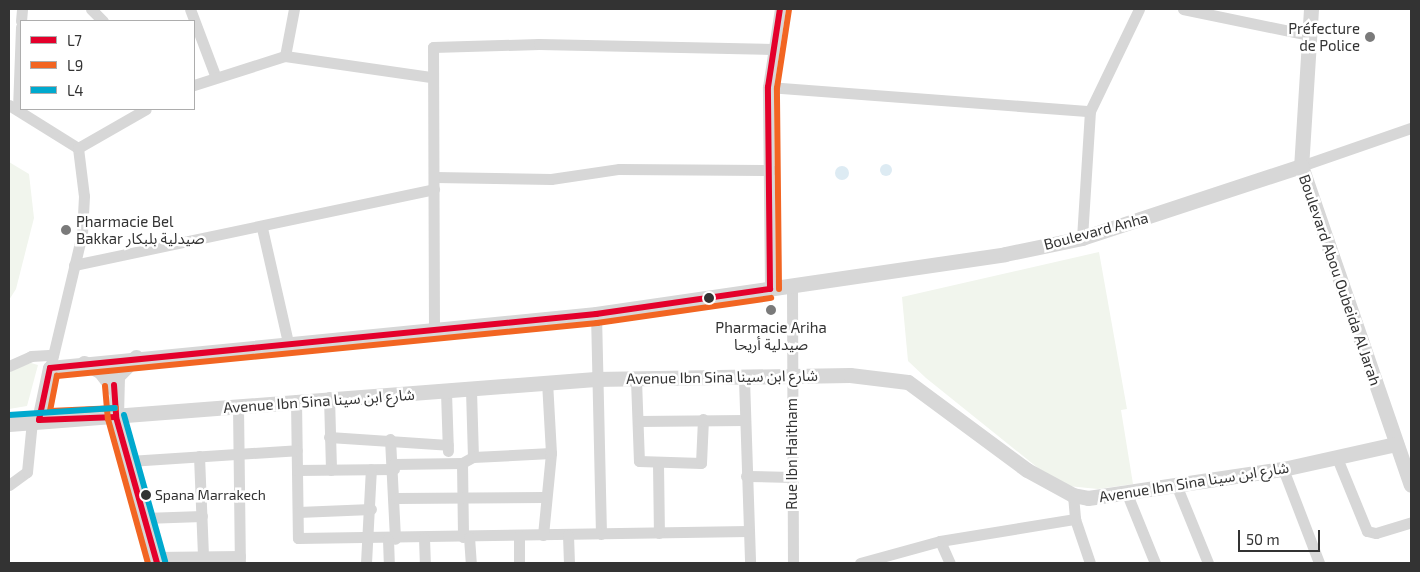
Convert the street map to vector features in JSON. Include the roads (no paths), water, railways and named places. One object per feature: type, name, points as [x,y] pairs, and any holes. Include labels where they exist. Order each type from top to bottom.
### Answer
[{"type":"street","points":[[91,9],[102,20]]},
{"type":"street","points":[[285,56],[294,9]]},
{"type":"street","points":[[770,289],[771,170],[768,87],[780,9]]},
{"type":"street","points":[[1082,238],[1090,111],[1139,9]]},
{"type":"street","points":[[1183,9],[1308,35]]},
{"type":"street","name":"Boulevard Abou Oubeida Al Jarah","points":[[1311,9],[1301,166],[1411,485]]},
{"type":"street","points":[[195,22],[215,75]]},
{"type":"street","points":[[20,37],[13,107],[78,148]]},
{"type":"street","points":[[9,366],[31,356],[51,361],[84,364],[136,357],[288,347],[434,331],[435,177],[430,77],[432,47],[539,44],[773,49]]},
{"type":"street","points":[[195,85],[215,75],[285,56],[430,77]]},
{"type":"street","points":[[768,87],[1090,111]]},
{"type":"street","points":[[78,148],[144,110]]},
{"type":"street","name":"Boulevard Anha","points":[[434,331],[596,314],[770,289],[1082,238],[1411,128]]},
{"type":"street","points":[[9,485],[28,472],[36,420],[74,265],[84,216],[78,148]]},
{"type":"street","points":[[435,177],[551,179],[619,170],[771,170]]},
{"type":"street","points":[[74,265],[262,228],[434,189]]},
{"type":"street","points":[[262,228],[288,347]]},
{"type":"street","name":"Rue Ibn Haitham","points":[[792,285],[794,563]]},
{"type":"street","points":[[596,314],[594,378],[601,534]]},
{"type":"street","points":[[136,357],[120,371],[114,389],[116,418],[156,562],[203,556],[240,559],[238,406]]},
{"type":"street","points":[[84,364],[105,376],[114,389]]},
{"type":"street","name":"Avenue Ibn Sina شارع ابن سينا","points":[[9,424],[36,420],[116,418],[329,397],[446,392],[594,378],[636,380],[744,379],[792,376],[888,376],[908,382],[1026,470],[1073,495],[1088,498],[1127,494],[1283,469],[1396,444]]},
{"type":"street","points":[[744,379],[750,563]]},
{"type":"street","points":[[636,380],[639,461],[658,464],[701,463],[703,419]]},
{"type":"street","points":[[543,535],[544,497],[551,453],[547,381]]},
{"type":"street","points":[[471,390],[472,457]]},
{"type":"street","points":[[446,392],[448,463]]},
{"type":"street","points":[[329,397],[331,470]]},
{"type":"street","points":[[296,400],[298,538],[392,539],[748,531]]},
{"type":"street","points":[[638,421],[746,420]]},
{"type":"street","points":[[329,437],[390,439],[448,445]]},
{"type":"street","points":[[389,563],[396,498],[390,439]]},
{"type":"street","points":[[129,461],[238,452],[297,450]]},
{"type":"street","points":[[297,470],[371,469],[462,463],[472,457],[551,453]]},
{"type":"street","points":[[199,456],[203,556]]},
{"type":"street","points":[[1337,458],[1366,531],[1376,533],[1411,522]]},
{"type":"street","points":[[462,463],[466,537],[470,563]]},
{"type":"street","points":[[658,464],[659,533]]},
{"type":"street","points":[[366,563],[371,509],[371,469]]},
{"type":"street","points":[[1283,469],[1319,563]]},
{"type":"street","points":[[746,476],[792,477]]},
{"type":"street","points":[[1177,486],[1205,563]]},
{"type":"street","points":[[1127,494],[1155,563]]},
{"type":"street","points":[[1073,495],[1075,519],[1086,562]]},
{"type":"street","points":[[396,498],[544,497]]},
{"type":"street","points":[[298,512],[371,509]]},
{"type":"street","points":[[144,518],[202,516]]},
{"type":"street","points":[[860,563],[940,541],[1075,519]]},
{"type":"street","points":[[568,535],[568,563]]},
{"type":"street","points":[[519,536],[520,563]]},
{"type":"street","points":[[424,538],[426,563]]},
{"type":"street","points":[[940,541],[950,563]]},
{"type":"place","name":"Préfecture de Police","points":[[1370,37]]},
{"type":"place","name":"Pharmacie Bel Bakkar صيدلية بلبكار","points":[[66,230]]},
{"type":"place","name":"Pharmacie Ariha صيدلية أريحا","points":[[771,310]]},
{"type":"place","name":"Spana Marrakech","points":[[146,495]]}]
